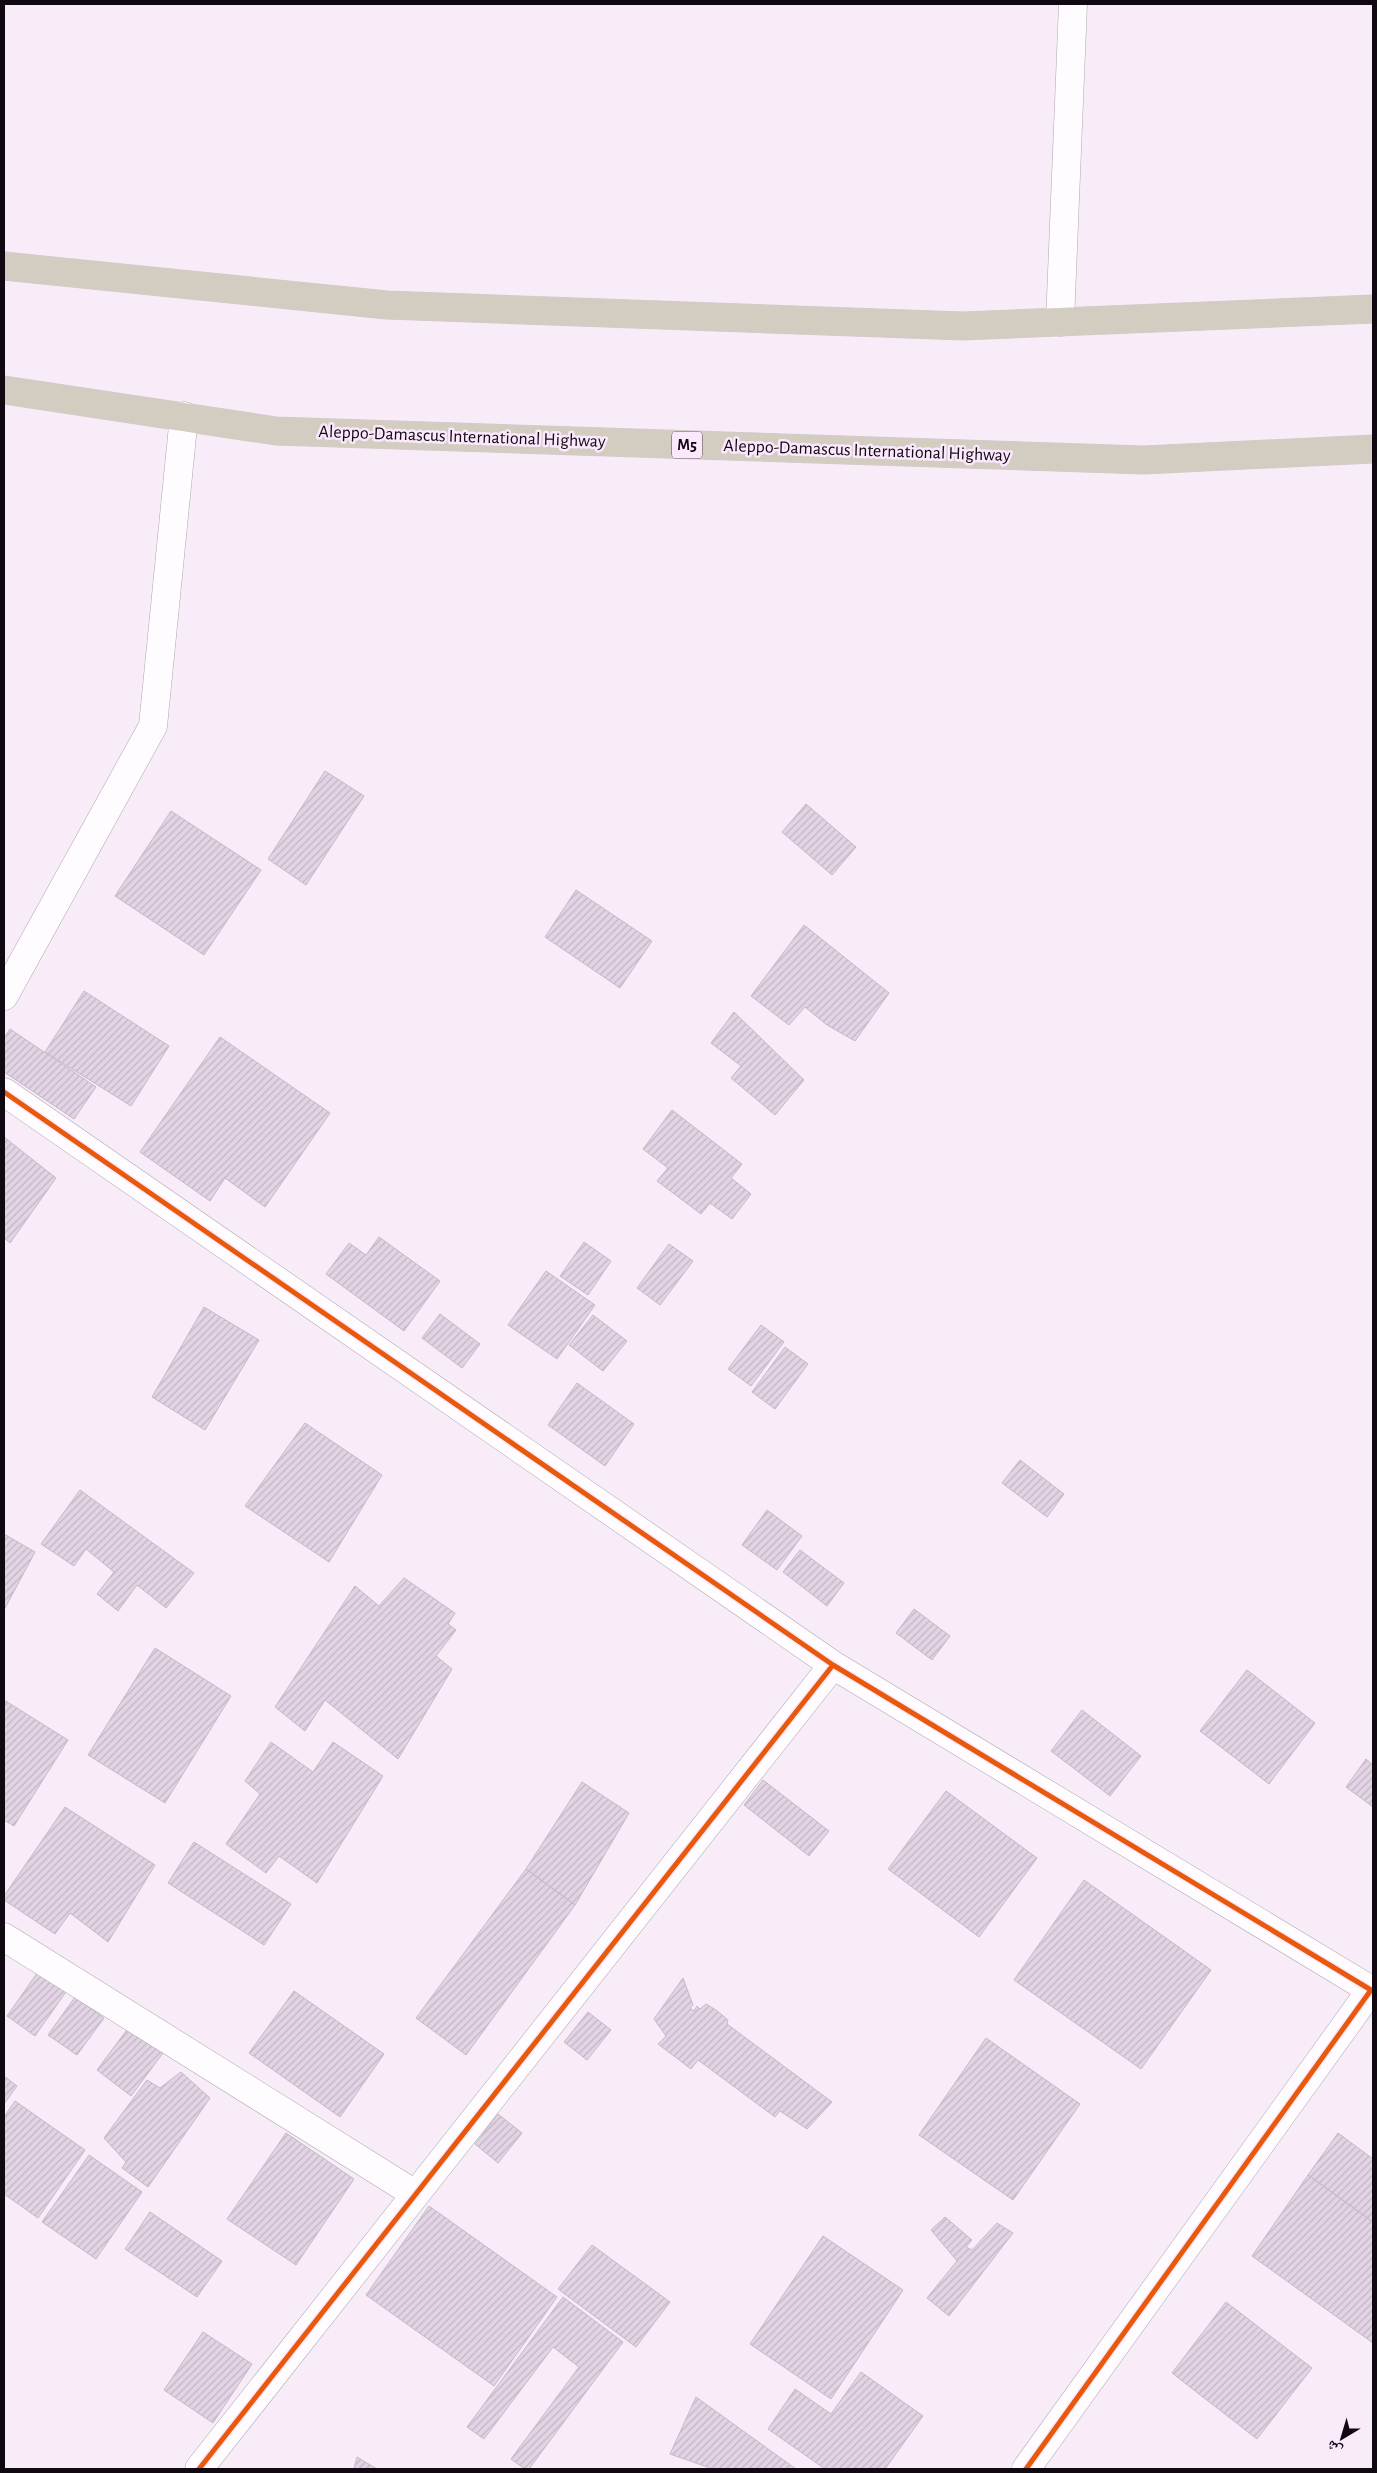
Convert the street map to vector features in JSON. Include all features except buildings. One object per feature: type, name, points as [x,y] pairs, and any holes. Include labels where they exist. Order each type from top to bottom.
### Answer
[{"type":"highway","points":[[4,266],[388,305],[963,326],[1373,309]]},
{"type":"highway","name":"Aleppo-Damascus International Highway","points":[[4,390],[276,431],[1144,460],[1373,449]]},
{"type":"street","points":[[1060,322],[1074,4]]},
{"type":"street","points":[[4,996],[153,726],[184,416]]},
{"type":"street","points":[[4,1092],[833,1665],[1372,1991],[1026,2469]]},
{"type":"street","points":[[199,2469],[833,1665]]},
{"type":"street","points":[[4,1937],[416,2194]]},
{"type":"cycle path","points":[[4,1092],[833,1665],[1371,1990],[1026,2469]]},
{"type":"cycle path","points":[[199,2469],[833,1665]]}]
